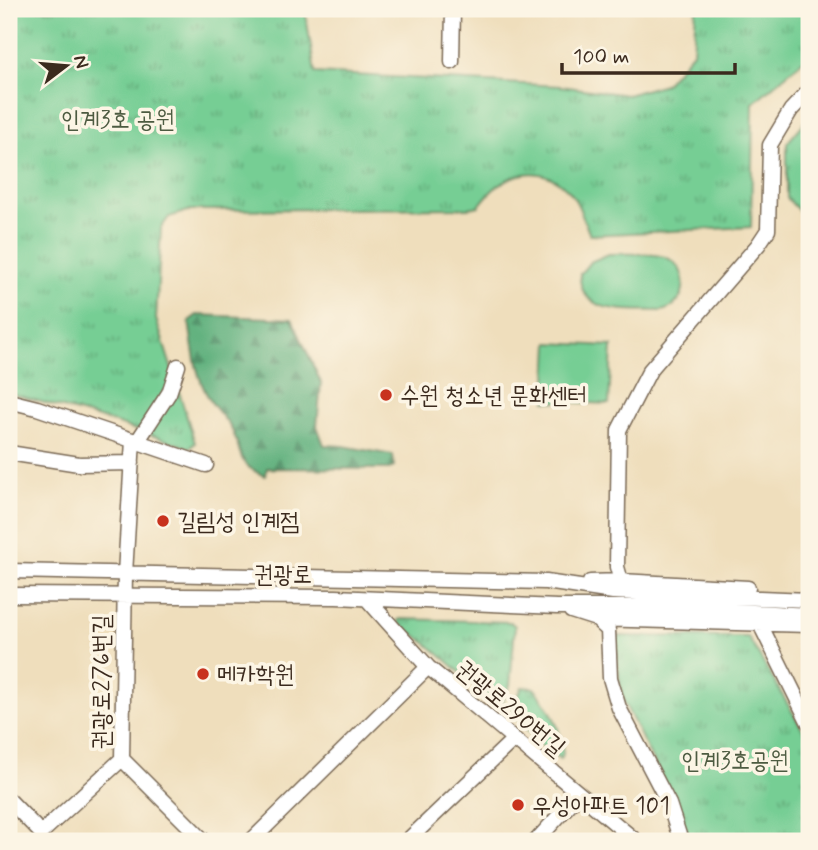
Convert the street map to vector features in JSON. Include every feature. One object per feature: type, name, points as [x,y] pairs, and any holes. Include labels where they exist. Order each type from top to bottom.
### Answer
[{"type":"street","points":[[452,62],[453,9]]},
{"type":"street","points":[[621,581],[617,567],[619,430],[650,370],[768,230],[771,145],[791,110],[809,91]]},
{"type":"street","points":[[135,441],[169,393],[178,366]]},
{"type":"street","points":[[9,401],[206,465]]},
{"type":"street","name":"권광로276번길","points":[[135,441],[124,597],[122,759],[204,841]]},
{"type":"street","points":[[9,453],[79,464],[132,463]]},
{"type":"street","name":"권광로","points":[[9,571],[548,583],[621,581],[809,592]]},
{"type":"street","name":"권광로","points":[[548,583],[659,601]]},
{"type":"street","name":"권광로","points":[[9,595],[367,599],[556,607],[659,601]]},
{"type":"street","name":"권광로290번길","points":[[367,599],[428,667],[636,841]]},
{"type":"street","points":[[659,601],[809,600]]},
{"type":"street","points":[[659,601],[809,615]]},
{"type":"street","name":"권광로","points":[[556,607],[596,619],[809,625]]},
{"type":"street","points":[[596,619],[608,630],[611,678],[619,708],[664,793],[681,841]]},
{"type":"street","points":[[760,624],[809,723]]},
{"type":"street","points":[[251,841],[428,667]]},
{"type":"street","points":[[407,841],[513,740]]},
{"type":"street","points":[[9,800],[41,832],[122,759]]},
{"type":"street","points":[[536,841],[579,795]]},
{"type":"green space","name":"인계3호 공원","points":[[9,9],[305,9],[315,73],[560,86],[627,95],[665,84],[693,52],[696,9],[809,9],[809,55],[753,103],[751,227],[590,235],[568,190],[544,175],[532,173],[508,179],[479,206],[468,208],[191,210],[169,217],[161,228],[156,319],[195,443],[190,448],[106,420],[9,393]]},
{"type":"green space","points":[[809,117],[809,222],[787,198],[787,143]]},
{"type":"green space","points":[[609,254],[652,254],[673,262],[683,277],[682,294],[678,301],[662,311],[622,310],[597,304],[588,298],[582,288],[580,274],[590,262]]},
{"type":"green space","points":[[197,315],[292,319],[321,383],[317,426],[324,445],[393,455],[394,467],[267,468],[265,476],[255,472],[242,458],[232,430],[210,400],[201,381],[195,362],[189,321]]},
{"type":"green space","points":[[549,343],[612,346],[609,404],[546,401]]},
{"type":"green space","points":[[398,620],[510,622],[515,626],[510,685],[501,705],[400,625]]},
{"type":"green space","name":"인계3호공원","points":[[614,636],[748,637],[809,740],[809,841],[692,841],[622,698]]},
{"type":"green space","points":[[522,687],[534,688],[550,711],[562,745],[563,754],[560,759],[541,745],[511,713]]},
{"type":"place","name":"수원 청소년 문화센터","points":[[386,395]]},
{"type":"place","name":"길림성 인계점","points":[[163,521]]},
{"type":"place","name":"메카학원","points":[[203,674]]},
{"type":"place","name":"우성아파트 101","points":[[518,805]]}]
